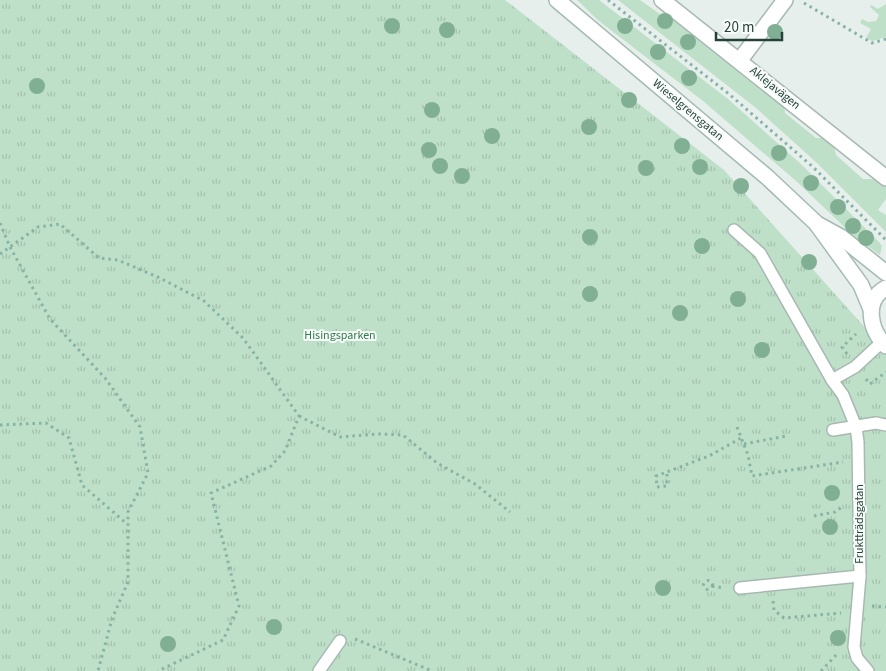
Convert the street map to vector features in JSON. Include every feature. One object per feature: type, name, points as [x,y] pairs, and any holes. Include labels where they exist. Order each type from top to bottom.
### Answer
[{"type":"street","name":"Wieselgrensgatan","points":[[557,0],[768,177],[816,223],[861,285],[871,309],[873,325],[884,344]]},
{"type":"street","name":"Aklejavägen","points":[[662,0],[740,60],[886,178]]},
{"type":"street","points":[[740,60],[785,0]]},
{"type":"street","name":"Wieselgrensgatan","points":[[816,223],[841,237],[886,273]]},
{"type":"street","points":[[871,309],[876,297],[886,288]]},
{"type":"lane","name":"Fruktträdsgatan","points":[[734,230],[760,252],[832,380],[843,395],[856,427],[860,491],[860,576],[854,644],[858,658],[868,671]]},
{"type":"lane","points":[[832,380],[855,367],[884,344]]},
{"type":"lane","points":[[833,430],[886,424]]},
{"type":"lane","points":[[740,588],[860,576]]},
{"type":"lane","points":[[319,671],[340,641]]},
{"type":"path","points":[[608,0],[729,94],[813,167],[886,240]]},
{"type":"path","points":[[804,3],[872,43],[886,39]]},
{"type":"path","points":[[0,223],[10,247],[50,319],[105,378],[140,427],[148,473],[128,512],[128,582],[112,619],[98,671]]},
{"type":"path","points":[[0,254],[38,227],[60,224],[99,258],[118,260],[160,278],[204,301],[243,338],[299,416],[340,437],[379,434],[403,435],[438,463],[475,484],[510,512]]},
{"type":"path","points":[[158,671],[223,640],[239,606],[211,493],[271,466],[285,451],[299,416]]},
{"type":"path","points":[[0,425],[46,424],[69,438],[82,485],[128,525]]},
{"type":"path","points":[[736,427],[744,444],[752,476],[859,460]]},
{"type":"path","points":[[744,444],[786,436]]},
{"type":"path","points":[[667,474],[667,486],[657,487],[656,476],[667,474],[709,456],[741,438]]},
{"type":"path","points":[[814,516],[835,512],[860,491]]},
{"type":"path","points":[[763,601],[773,599],[774,610],[784,618],[856,611]]},
{"type":"path","points":[[340,641],[348,638],[358,639],[432,671]]},
{"type":"path","points":[[822,671],[839,653],[854,644]]},
{"type":"green space","name":"Hisingsparken","points":[[0,0],[505,0],[724,170],[886,351],[886,671],[0,671]]},
{"type":"green space","points":[[577,0],[599,0],[728,99],[802,165],[878,241],[882,246],[880,255],[855,237],[795,180],[703,101],[599,21]]},
{"type":"green space","points":[[618,0],[640,0],[664,17],[671,15],[784,103],[785,113],[816,138],[826,138],[834,146],[836,155],[863,179],[877,179],[886,187],[886,199],[878,210],[886,215],[886,232],[817,163],[756,108]]},
{"type":"green space","points":[[886,4],[886,37],[872,41],[866,38],[871,29],[860,23],[862,19],[868,22],[876,21],[879,15],[870,7],[871,5],[878,9]]}]
